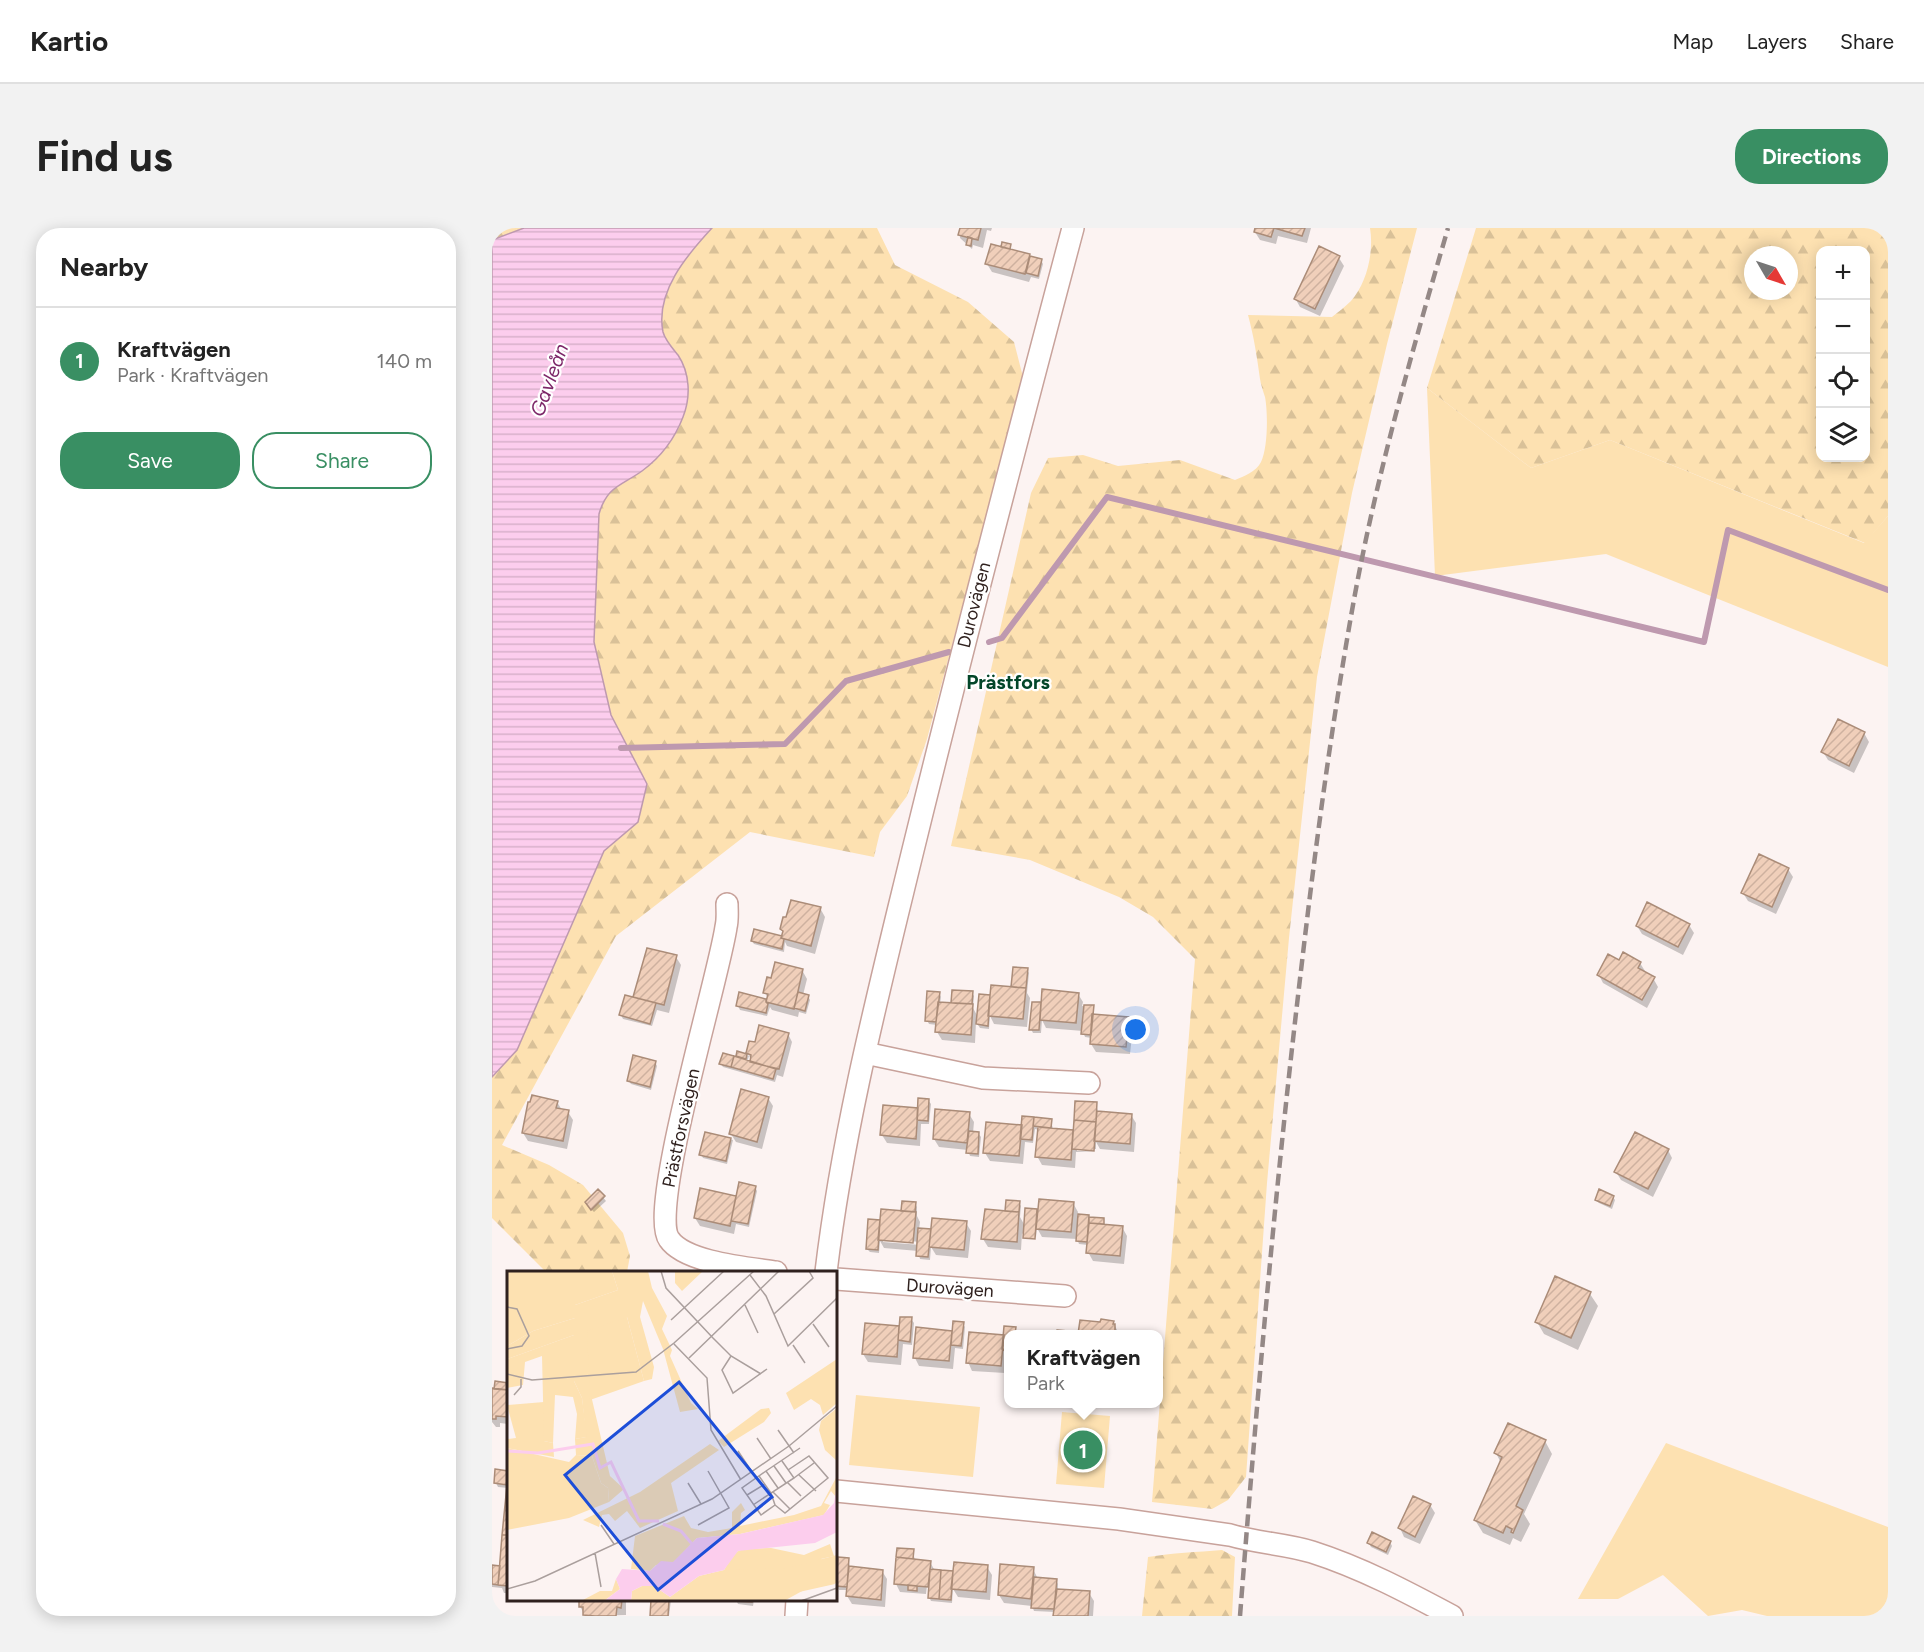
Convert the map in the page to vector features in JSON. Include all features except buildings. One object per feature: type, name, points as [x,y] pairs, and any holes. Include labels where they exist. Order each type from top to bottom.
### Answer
[{"type":"street","name":"Durovägen","points":[[825,1271],[841,1162],[864,1053],[962,650],[1072,228]]},
{"type":"street","name":"Prästforsvägen","points":[[727,904],[727,924],[716,974],[673,1148],[664,1224],[668,1238],[686,1252],[699,1257],[772,1271]]},
{"type":"street","points":[[864,1053],[983,1078],[1089,1083]]},
{"type":"street","name":"Durovägen","points":[[837,1279],[1065,1296]]},
{"type":"street","points":[[837,1491],[1119,1519],[1230,1535],[1309,1551],[1350,1565],[1452,1616]]},
{"type":"street","points":[[796,1616],[797,1601]]},
{"type":"green space","points":[[492,228],[524,228],[492,240]]},
{"type":"green space","points":[[712,228],[877,228],[895,265],[968,302],[1014,342],[1023,377],[927,739],[907,796],[880,832],[874,857],[750,832],[616,936],[502,1145],[549,1165],[583,1185],[623,1233],[630,1256],[627,1271],[545,1271],[492,1218],[492,1077],[517,1050],[604,851],[638,822],[647,784],[611,715],[594,642],[599,514],[610,492],[642,471],[681,360],[663,333],[661,319],[663,304],[675,276]]},
{"type":"green space","points":[[1370,228],[1417,228],[1352,493],[1317,677],[1289,938],[1267,1183],[1246,1477],[1228,1500],[1212,1509],[1152,1502],[1159,1408],[1163,1408],[1163,1363],[1195,959],[1153,917],[1119,897],[1030,860],[951,846],[1031,493],[1048,458],[1083,455],[1118,466],[1180,460],[1235,480],[1253,471],[1263,456],[1267,412],[1248,315],[1332,317],[1357,294],[1368,267]]},
{"type":"green space","points":[[1476,228],[1888,228],[1888,516],[1865,543],[1610,440],[1531,468],[1427,388]]},
{"type":"green space","points":[[1427,388],[1531,468],[1610,440],[1864,543],[1888,516],[1888,667],[1606,554],[1435,576]]},
{"type":"green space","points":[[856,1395],[980,1407],[973,1477],[849,1465]]},
{"type":"green space","points":[[1062,1412],[1110,1416],[1104,1488],[1056,1484]]},
{"type":"green space","points":[[1666,1443],[1888,1527],[1888,1616],[1767,1616],[1742,1610],[1708,1616],[1663,1575],[1618,1599],[1578,1599]]},
{"type":"green space","points":[[1222,1550],[1235,1557],[1232,1616],[1142,1616],[1148,1557]]},
{"type":"water","name":"Gavleån","points":[[524,228],[712,228],[683,262],[668,289],[664,303],[663,332],[682,362],[687,377],[688,393],[683,417],[672,440],[661,453],[649,466],[611,492],[599,514],[594,642],[611,715],[647,784],[638,822],[604,851],[517,1050],[492,1077],[492,240]]},
{"type":"waterway","points":[[989,642],[1002,638],[1107,497],[1704,642],[1728,530],[1888,590]]},
{"type":"waterway","points":[[621,748],[785,744],[846,681],[949,652]]},
{"type":"railway","points":[[1240,1616],[1275,1207],[1307,917],[1331,738],[1353,605],[1372,510],[1408,368],[1448,228]]},
{"type":"place","name":"Kraftvägen","points":[[1083,1450]]},
{"type":"district","name":"Prästfors","points":[[1008,682]]}]
